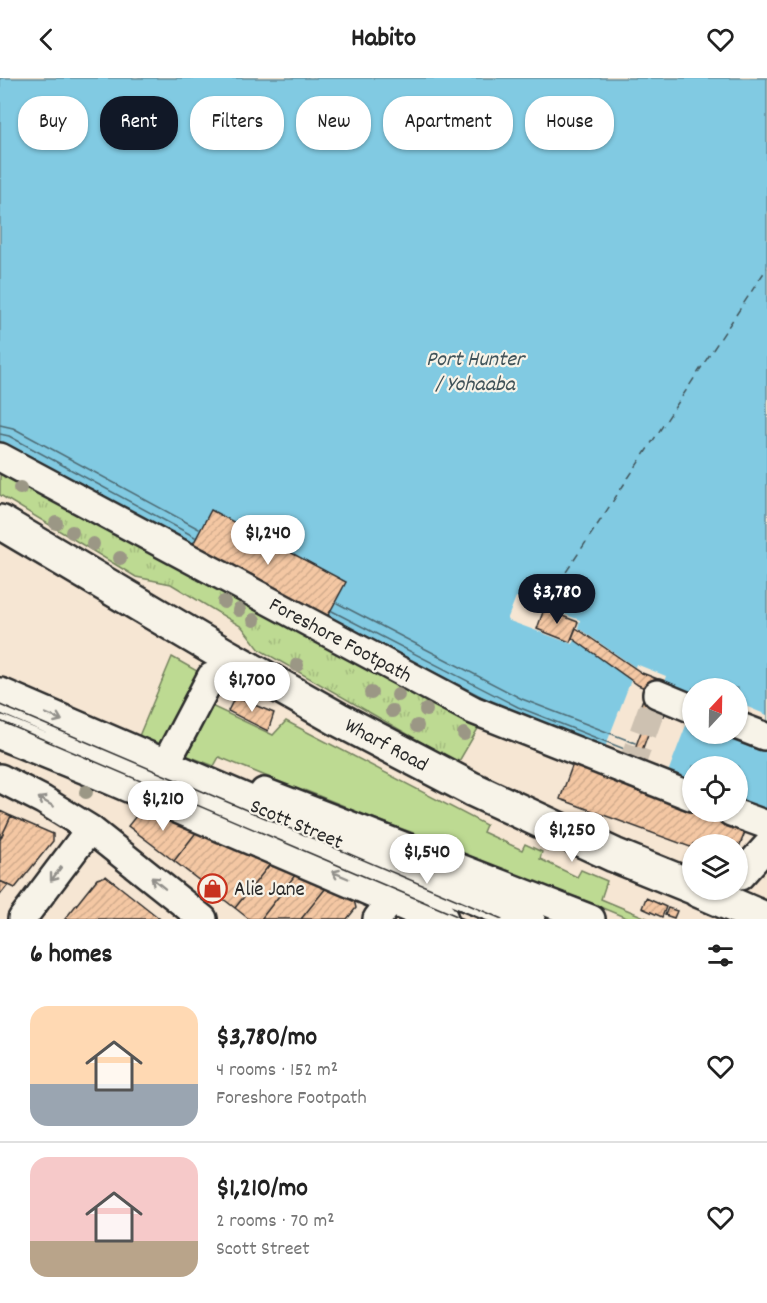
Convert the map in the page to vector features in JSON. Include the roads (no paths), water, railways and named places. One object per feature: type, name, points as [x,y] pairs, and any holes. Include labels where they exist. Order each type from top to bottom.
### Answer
[{"type":"main road","name":"Wharf Road","points":[[0,522],[224,654],[410,757],[472,789],[614,855],[682,883]]},
{"type":"main road","name":"Scott Street","points":[[0,695],[399,867],[528,919]]},
{"type":"main road","name":"Scott Street","points":[[0,732],[385,909],[441,919]]},
{"type":"main road","points":[[721,900],[765,919]]},
{"type":"street","name":"Foreshore Footpath","points":[[0,457],[473,710],[682,793]]},
{"type":"street","points":[[168,758],[211,677]]},
{"type":"street","points":[[657,694],[682,704]]},
{"type":"street","points":[[748,730],[764,736]]},
{"type":"street","points":[[137,742],[168,758],[591,919]]},
{"type":"street","points":[[0,778],[43,800],[90,829],[203,919]]},
{"type":"street","points":[[748,818],[767,825]]},
{"type":"street","points":[[22,919],[90,829]]},
{"type":"street","points":[[748,867],[767,846]]},
{"type":"water","name":"Port Hunter / Yohaaba","points":[[0,78],[767,78],[767,815],[748,808],[748,756],[682,756],[682,783],[513,720],[0,446]]},
{"type":"tunnel","points":[[629,772],[657,694]]},
{"type":"tram line","points":[[0,705],[502,919]]},
{"type":"tram line","points":[[0,721],[464,919]]},
{"type":"place","name":"Alie Jane","points":[[213,888]]}]
